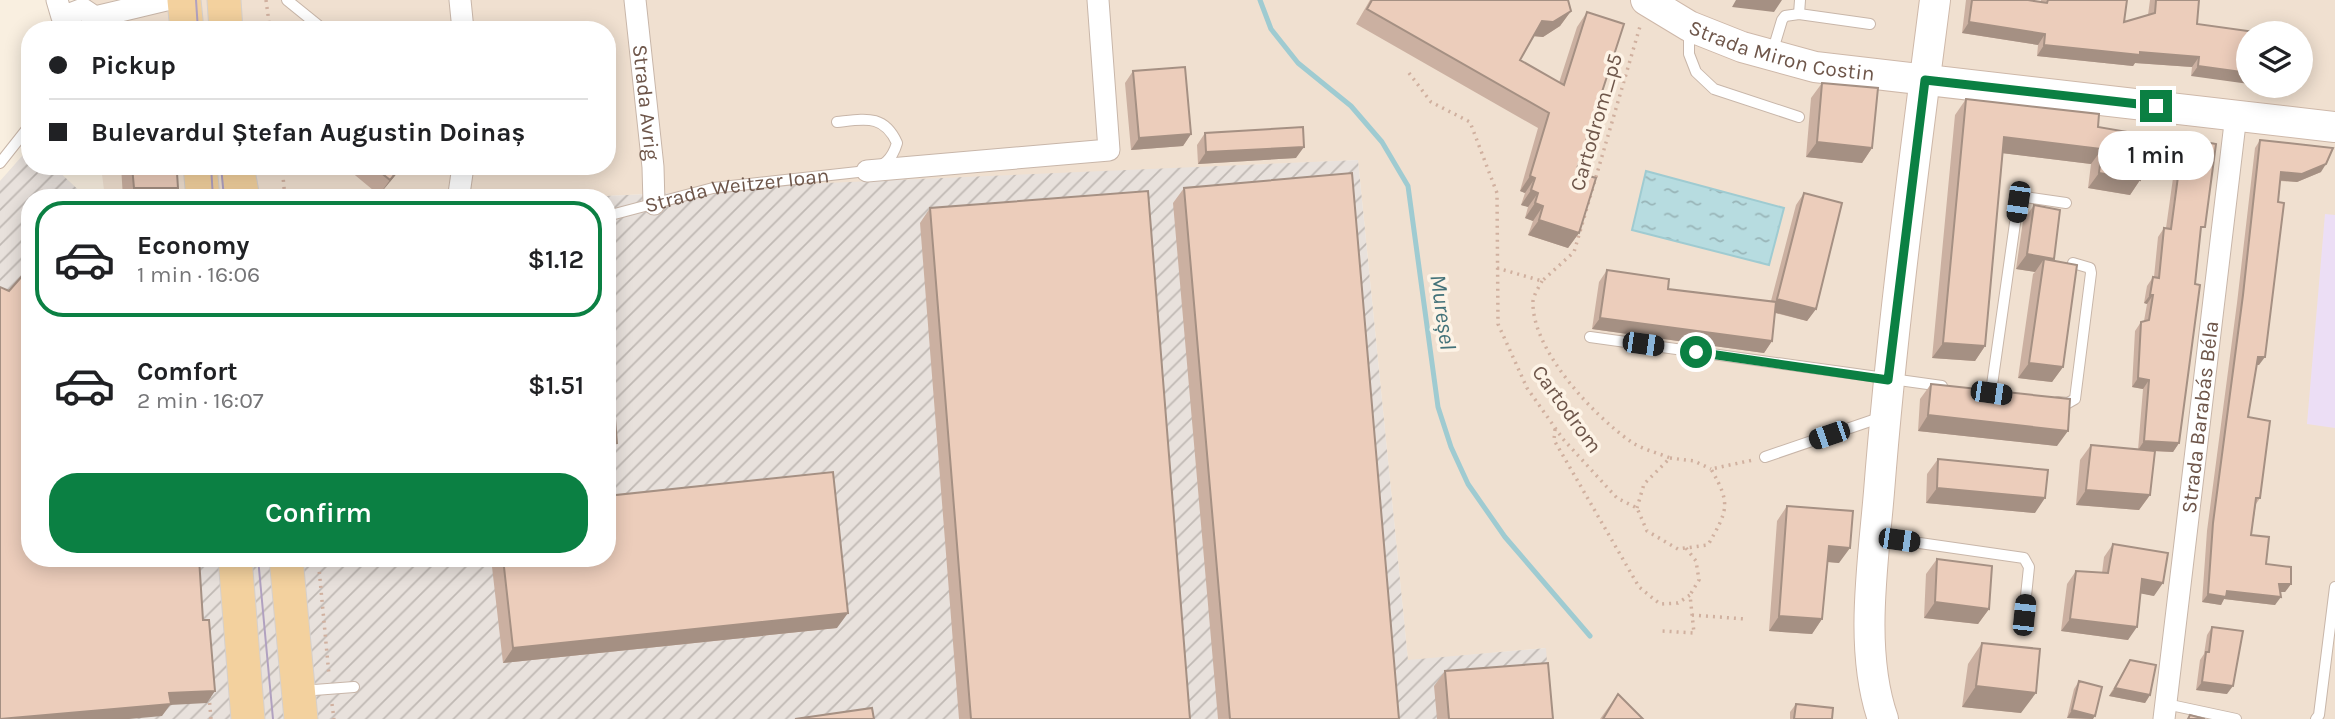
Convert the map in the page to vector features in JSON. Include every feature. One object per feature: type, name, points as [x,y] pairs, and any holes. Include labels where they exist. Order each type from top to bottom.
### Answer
[{"type":"main road","points":[[184,0],[186,21]]},
{"type":"main road","points":[[224,0],[225,21]]},
{"type":"main road","name":"Strada Miron Costin","points":[[1647,0],[1689,26],[1771,56],[1825,68],[2335,127]]},
{"type":"main road","points":[[1883,719],[1873,676],[1870,638],[1875,537],[1888,380],[1935,0]]},
{"type":"main road","points":[[236,567],[248,719]]},
{"type":"main road","points":[[287,567],[300,705]]},
{"type":"street","points":[[59,15],[83,9],[95,17],[166,0]]},
{"type":"street","points":[[460,0],[462,21]]},
{"type":"street","name":"Strada Avrig","points":[[635,0],[653,167],[654,204]]},
{"type":"street","name":"Strada Weitzer Ioan","points":[[867,171],[1109,150],[1098,0]]},
{"type":"street","name":"Strada Barabás Béla","points":[[2165,712],[2236,115]]},
{"type":"lane","points":[[287,0],[313,21]]},
{"type":"lane","points":[[1799,14],[1800,0]]},
{"type":"lane","points":[[1771,56],[1785,16],[1799,14],[1870,24]]},
{"type":"lane","points":[[1689,26],[1689,54],[1696,72],[1714,89],[1799,117]]},
{"type":"lane","name":"Strada Weitzer Ioan","points":[[616,213],[713,188],[867,171],[881,167],[894,154],[897,143],[886,125],[875,120],[837,122]]},
{"type":"lane","points":[[0,163],[21,136]]},
{"type":"lane","points":[[1991,393],[2018,202],[2025,197],[2066,203]]},
{"type":"lane","points":[[2042,400],[2068,403],[2075,399],[2091,273],[2086,265],[2073,263]]},
{"type":"lane","points":[[1590,337],[1954,388]]},
{"type":"lane","points":[[1979,391],[2004,394]]},
{"type":"lane","points":[[1766,457],[1885,416]]},
{"type":"lane","points":[[1875,537],[2024,558],[2029,567],[2024,615]]},
{"type":"lane","points":[[2316,719],[2319,715],[2328,657],[2335,587]]},
{"type":"lane","points":[[300,705],[331,689],[354,687]]},
{"type":"lane","points":[[2165,712],[2236,719]]},
{"type":"path","points":[[267,0],[269,21]]},
{"type":"path","name":"Cartodrom_p5","points":[[1542,281],[1574,252],[1647,0]]},
{"type":"path","name":"Cartodrom","points":[[1409,73],[1431,102],[1470,122],[1497,192],[1498,324],[1527,388],[1555,427],[1616,498],[1637,508],[1647,531],[1678,549],[1686,548]]},
{"type":"path","points":[[1496,268],[1542,281],[1533,298],[1536,323],[1543,343],[1585,400],[1632,443],[1671,458],[1695,461],[1711,469],[1724,491],[1725,515],[1708,545],[1686,548],[1696,561],[1699,580],[1690,596],[1678,603],[1660,604],[1639,587],[1554,440],[1555,427]]},
{"type":"path","points":[[1711,469],[1766,457]]},
{"type":"path","points":[[1637,508],[1644,484],[1671,458]]},
{"type":"path","points":[[319,567],[334,719]]},
{"type":"path","points":[[1662,631],[1695,633],[1690,596]]},
{"type":"path","points":[[1692,615],[1745,619]]},
{"type":"path","points":[[209,695],[211,719]]},
{"type":"shaded area","points":[[82,0],[2335,0],[2335,719],[1551,719],[1545,648],[1408,661],[1358,160],[616,195],[616,189],[104,189],[102,175],[616,175],[616,21],[85,21]]},
{"type":"shaded area","points":[[21,157],[21,175],[63,175],[77,189],[21,189],[21,567],[616,567],[616,196],[712,191],[713,188],[1358,160],[1408,660],[1546,648],[1551,719],[0,719],[0,181]]},
{"type":"shaded area","points":[[2325,214],[2335,215],[2335,428],[2307,424]]},
{"type":"water","points":[[1646,171],[1784,208],[1769,265],[1632,230]]},
{"type":"building","points":[[1372,0],[1568,0],[1571,11],[1553,22],[1542,21],[1520,60],[1564,85],[1587,12],[1624,24],[1576,172],[1596,178],[1579,233],[1539,220],[1543,206],[1535,203],[1538,193],[1531,190],[1535,178],[1530,176],[1549,113],[1367,9]]},
{"type":"building","points":[[1972,0],[2028,0],[2047,3],[2048,0],[2127,0],[2124,22],[2155,13],[2156,0],[2199,0],[2197,24],[2236,29],[2236,71],[2198,66],[2199,57],[2140,52],[2140,55],[2044,45],[2045,34],[1969,22]]},
{"type":"building","points":[[1185,67],[1191,134],[1139,138],[1133,71]]},
{"type":"building","points":[[1822,83],[1878,88],[1872,148],[1817,142]]},
{"type":"building","points":[[1966,99],[2099,114],[2098,127],[2145,135],[2140,180],[2099,173],[2102,149],[2004,137],[1985,346],[1943,343]]},
{"type":"building","points":[[1303,127],[1304,147],[1206,152],[1205,133]]},
{"type":"building","points":[[2173,136],[2216,144],[2205,227],[2201,227],[2195,284],[2200,285],[2179,443],[2144,441],[2149,380],[2138,378],[2141,322],[2149,320],[2153,277],[2159,278],[2164,228],[2171,229],[2179,169],[2170,167]]},
{"type":"building","points":[[2260,140],[2333,148],[2326,164],[2302,174],[2281,172],[2278,202],[2284,203],[2265,357],[2258,357],[2248,417],[2270,421],[2260,498],[2256,498],[2251,535],[2269,537],[2266,564],[2291,567],[2291,584],[2279,584],[2281,597],[2227,591],[2226,597],[2208,594],[2213,523]]},
{"type":"building","points":[[1352,173],[1399,719],[1230,719],[1184,188]]},
{"type":"building","points":[[133,175],[177,175],[178,188],[134,188]]},
{"type":"building","points":[[1148,191],[1190,719],[971,719],[930,208]]},
{"type":"building","points":[[1804,193],[1842,203],[1816,309],[1777,299]]},
{"type":"building","points":[[2034,205],[2060,210],[2054,259],[2027,254]]},
{"type":"building","points":[[2044,259],[2077,265],[2063,367],[2029,363]]},
{"type":"building","points":[[1607,270],[1669,279],[1668,289],[1776,302],[1772,341],[1600,318]]},
{"type":"building","points":[[21,277],[21,567],[200,567],[203,620],[209,620],[215,691],[169,693],[171,704],[0,719],[0,287],[9,291]]},
{"type":"building","points":[[1931,384],[2070,399],[2068,431],[1928,415]]},
{"type":"building","points":[[2091,445],[2155,451],[2150,495],[2086,490]]},
{"type":"building","points":[[1938,459],[2048,470],[2045,498],[1937,488]]},
{"type":"building","points":[[833,472],[848,613],[513,648],[504,567],[616,567],[616,495]]},
{"type":"building","points":[[1787,506],[1853,511],[1850,548],[1829,546],[1822,619],[1779,616]]},
{"type":"building","points":[[2113,544],[2168,553],[2163,583],[2142,579],[2137,627],[2070,619],[2076,571],[2108,573]]},
{"type":"building","points":[[1937,559],[1992,566],[1989,609],[1935,602]]},
{"type":"building","points":[[2212,627],[2243,631],[2233,686],[2202,682]]},
{"type":"building","points":[[1982,643],[2040,649],[2036,693],[1976,686]]},
{"type":"building","points":[[2130,660],[2156,665],[2150,695],[2115,688]]},
{"type":"building","points":[[1548,663],[1553,719],[1449,719],[1445,671]]},
{"type":"building","points":[[2079,681],[2102,687],[2095,716],[2072,710]]},
{"type":"building","points":[[1618,694],[1643,719],[1603,719]]},
{"type":"building","points":[[1796,704],[1833,708],[1832,719],[1794,719]]},
{"type":"building","points":[[872,708],[874,719],[795,719]]},
{"type":"building","points":[[2190,715],[2205,719],[2188,719]]},
{"type":"waterway","name":"Mureșel","points":[[1260,0],[1271,29],[1298,63],[1351,106],[1382,142],[1408,186],[1438,407],[1451,447],[1468,484],[1505,537],[1590,636]]},
{"type":"tram line","points":[[196,0],[197,21]]},
{"type":"tram line","points":[[212,175],[212,189]]},
{"type":"tram line","points":[[222,175],[223,189]]},
{"type":"tram line","points":[[259,567],[273,719]]},
{"type":"route","points":[[1696,352],[1888,380],[1925,80],[2156,106]]}]
